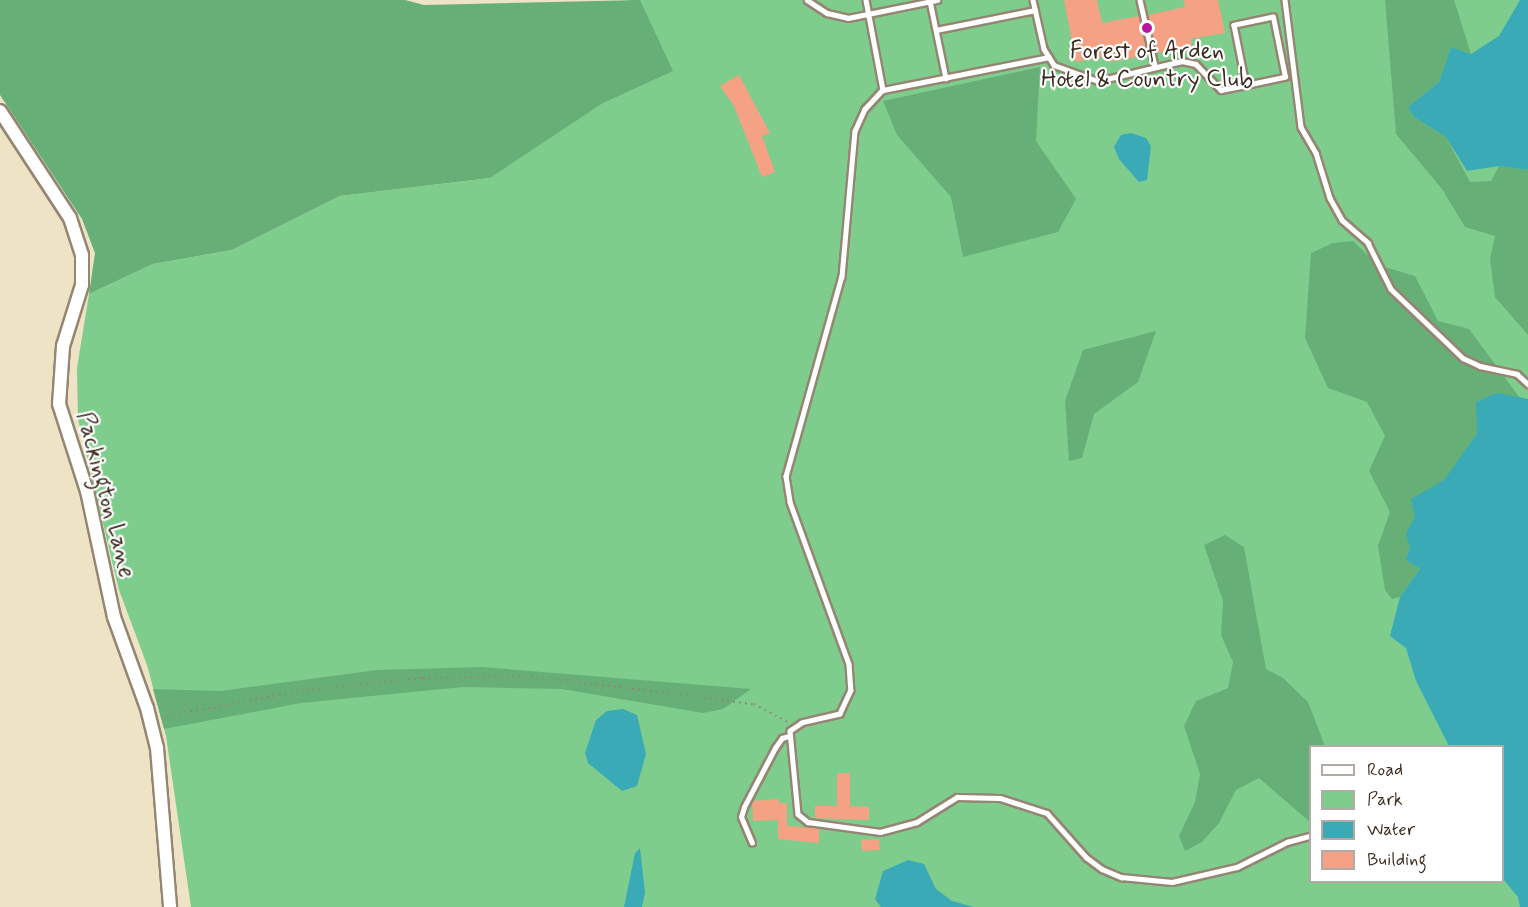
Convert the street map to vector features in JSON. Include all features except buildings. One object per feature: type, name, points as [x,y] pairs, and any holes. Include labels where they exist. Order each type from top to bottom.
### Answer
[{"type":"street","name":"Packington Lane","points":[[0,111],[70,218],[82,255],[82,285],[63,346],[59,404],[87,491],[114,617],[147,708],[157,748],[170,907]]},
{"type":"lane","points":[[807,0],[827,13],[848,18],[937,0]]},
{"type":"lane","points":[[866,0],[883,90]]},
{"type":"lane","points":[[1033,0],[1049,57],[1054,65],[1098,81],[1182,61],[1196,64],[1221,90],[1246,85],[1285,77],[1273,17],[1234,25],[1246,85]]},
{"type":"lane","points":[[1140,0],[1155,66]]},
{"type":"lane","points":[[1285,0],[1301,127],[1317,153],[1330,198],[1342,220],[1368,243],[1391,289],[1463,358],[1480,366],[1517,374],[1528,384]]},
{"type":"lane","points":[[930,1],[946,78]]},
{"type":"lane","points":[[936,30],[1035,10]]},
{"type":"lane","points":[[752,843],[741,817],[775,748],[789,736],[794,726],[840,714],[851,690],[849,664],[790,502],[786,476],[842,276],[855,131],[865,109],[883,90],[1049,57]]},
{"type":"lane","points":[[789,736],[798,814],[808,822],[835,828],[880,832],[917,822],[957,798],[1000,798],[1047,813],[1086,857],[1102,869],[1121,877],[1172,882],[1237,867],[1287,842],[1309,836]]},
{"type":"path","points":[[175,713],[307,690],[423,678],[531,676],[754,704],[794,726]]},
{"type":"green space","points":[[0,0],[405,0],[424,5],[640,0],[673,71],[603,103],[490,178],[340,196],[232,250],[153,264],[89,294],[95,253],[82,219],[0,95]]},
{"type":"green space","points":[[629,0],[1528,0],[1528,907],[191,907],[166,736],[147,665],[119,590],[78,419],[77,368],[89,294],[153,264],[232,250],[340,196],[490,178]]},
{"type":"green space","points":[[1385,0],[1454,0],[1471,54],[1451,47],[1439,82],[1408,107],[1414,117],[1446,137],[1470,182],[1491,181],[1499,166],[1528,170],[1528,335],[1495,297],[1490,259],[1495,236],[1465,227],[1442,189],[1396,134]]},
{"type":"green space","points":[[1040,67],[1036,141],[1076,199],[1058,232],[963,257],[951,197],[897,135],[883,101]]},
{"type":"green space","points":[[1353,241],[1378,265],[1415,276],[1438,321],[1469,329],[1520,398],[1410,547],[1406,560],[1420,569],[1400,597],[1392,599],[1385,590],[1378,546],[1390,512],[1369,471],[1385,436],[1367,402],[1328,388],[1305,338],[1311,253],[1333,243]]},
{"type":"green space","points":[[1156,331],[1138,382],[1094,414],[1082,458],[1069,461],[1065,401],[1083,350]]},
{"type":"green space","points":[[1225,535],[1244,547],[1266,669],[1283,678],[1308,702],[1325,745],[1309,745],[1309,821],[1259,778],[1236,790],[1219,823],[1202,842],[1185,851],[1179,836],[1195,802],[1200,774],[1184,726],[1196,701],[1228,688],[1233,662],[1221,635],[1223,601],[1204,545]]},
{"type":"green space","points":[[482,667],[751,689],[723,709],[703,713],[562,689],[463,687],[301,703],[164,729],[153,689],[220,691],[377,670]]},
{"type":"water","points":[[1520,0],[1528,0],[1528,170],[1499,166],[1467,171],[1446,137],[1414,117],[1408,107],[1439,82],[1451,47],[1471,54],[1499,36]]},
{"type":"water","points":[[1131,133],[1146,138],[1151,146],[1147,180],[1139,182],[1119,159],[1114,147],[1121,135]]},
{"type":"water","points":[[1497,393],[1528,399],[1528,907],[1520,907],[1518,897],[1504,880],[1504,745],[1448,745],[1416,681],[1406,648],[1390,636],[1400,597],[1420,569],[1406,560],[1410,547],[1406,534],[1415,517],[1411,499],[1444,480],[1477,434],[1476,402]]},
{"type":"water","points":[[623,709],[637,715],[646,754],[637,786],[622,791],[588,763],[585,753],[596,720],[607,711]]},
{"type":"water","points":[[640,848],[645,893],[642,907],[624,907],[635,853]]},
{"type":"water","points":[[908,860],[924,864],[936,889],[952,901],[974,907],[881,907],[875,899],[883,871]]},
{"type":"place","name":"Forest of Arden Hotel & Country Club","points":[[1147,28]]}]
